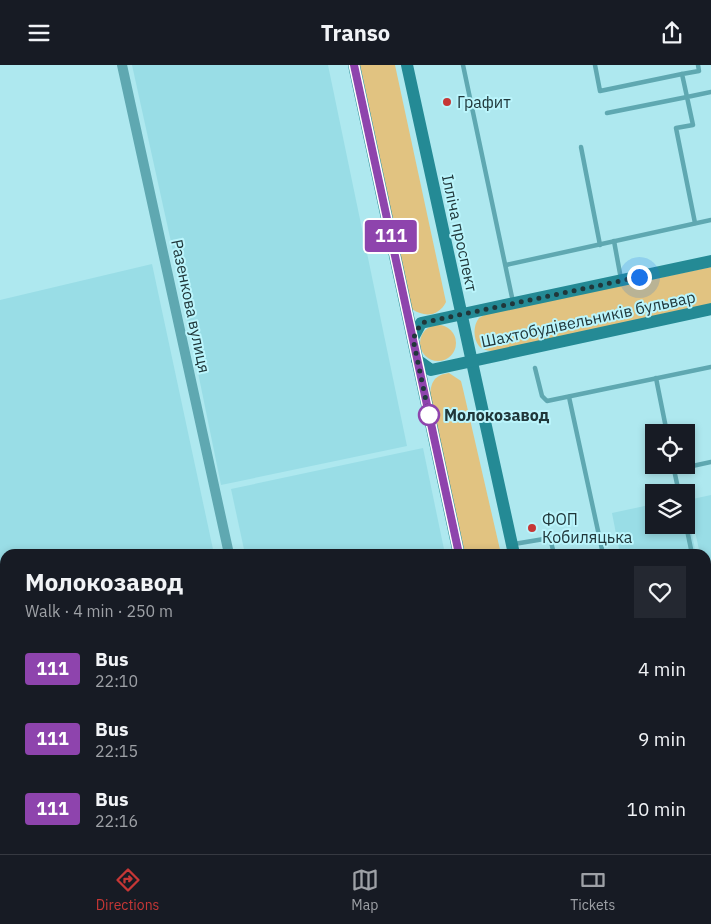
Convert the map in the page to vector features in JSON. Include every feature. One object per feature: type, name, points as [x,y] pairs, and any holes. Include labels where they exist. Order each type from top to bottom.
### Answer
[{"type":"main road","points":[[354,65],[458,549]]},
{"type":"main road","name":"Ілліча проспект","points":[[407,65],[513,549]]},
{"type":"main road","name":"Шахтобудівельників бульвар","points":[[413,339],[421,323],[711,261]]},
{"type":"main road","name":"Шахтобудівельників бульвар","points":[[417,360],[430,370],[711,309]]},
{"type":"street","name":"Разенкова вулиця","points":[[122,65],[229,549]]},
{"type":"lane","points":[[463,65],[514,303]]},
{"type":"lane","points":[[595,65],[600,91],[699,71],[698,65]]},
{"type":"lane","points":[[682,74],[693,125],[676,128],[695,223]]},
{"type":"lane","points":[[607,113],[711,92]]},
{"type":"lane","points":[[581,147],[600,245]]},
{"type":"lane","points":[[506,265],[711,220]]},
{"type":"lane","points":[[614,241],[621,280]]},
{"type":"lane","points":[[536,368],[542,396],[547,401],[711,367]]},
{"type":"lane","points":[[656,378],[665,424]]},
{"type":"lane","points":[[569,397],[602,549]]},
{"type":"lane","points":[[695,464],[711,462]]},
{"type":"lane","points":[[688,534],[691,549]]},
{"type":"lane","points":[[513,549],[550,538],[553,549]]},
{"type":"shaded area","points":[[132,65],[328,65],[407,446],[221,485],[175,260]]},
{"type":"shaded area","points":[[360,65],[395,65],[446,302],[436,313],[422,314],[412,309]]},
{"type":"shaded area","points":[[152,264],[213,549],[0,549],[0,300]]},
{"type":"shaded area","points":[[711,267],[711,306],[494,351],[482,348],[476,340],[474,332],[476,324],[479,318],[486,314]]},
{"type":"shaded area","points":[[438,325],[445,326],[451,330],[455,336],[455,350],[451,356],[445,360],[438,361],[431,360],[425,356],[421,350],[420,343],[421,336],[425,330],[431,326]]},
{"type":"shaded area","points":[[449,373],[461,381],[500,549],[464,549],[430,395],[431,386],[440,375]]},
{"type":"shaded area","points":[[423,448],[444,549],[244,549],[231,489]]},
{"type":"shaded area","points":[[711,495],[711,549],[699,549],[695,531],[695,498]]},
{"type":"shaded area","points":[[645,506],[645,534],[692,534],[695,549],[619,549],[612,513]]},
{"type":"bus line","name":"111","points":[[354,65],[458,549]]},
{"type":"place","name":"Графит","points":[[447,102]]},
{"type":"place","name":"Молокозавод","points":[[429,415]]},
{"type":"place","name":"ФОП Кобиляцька","points":[[532,528]]},
{"type":"route","points":[[429,415],[413,339],[421,323],[639,277]]}]
